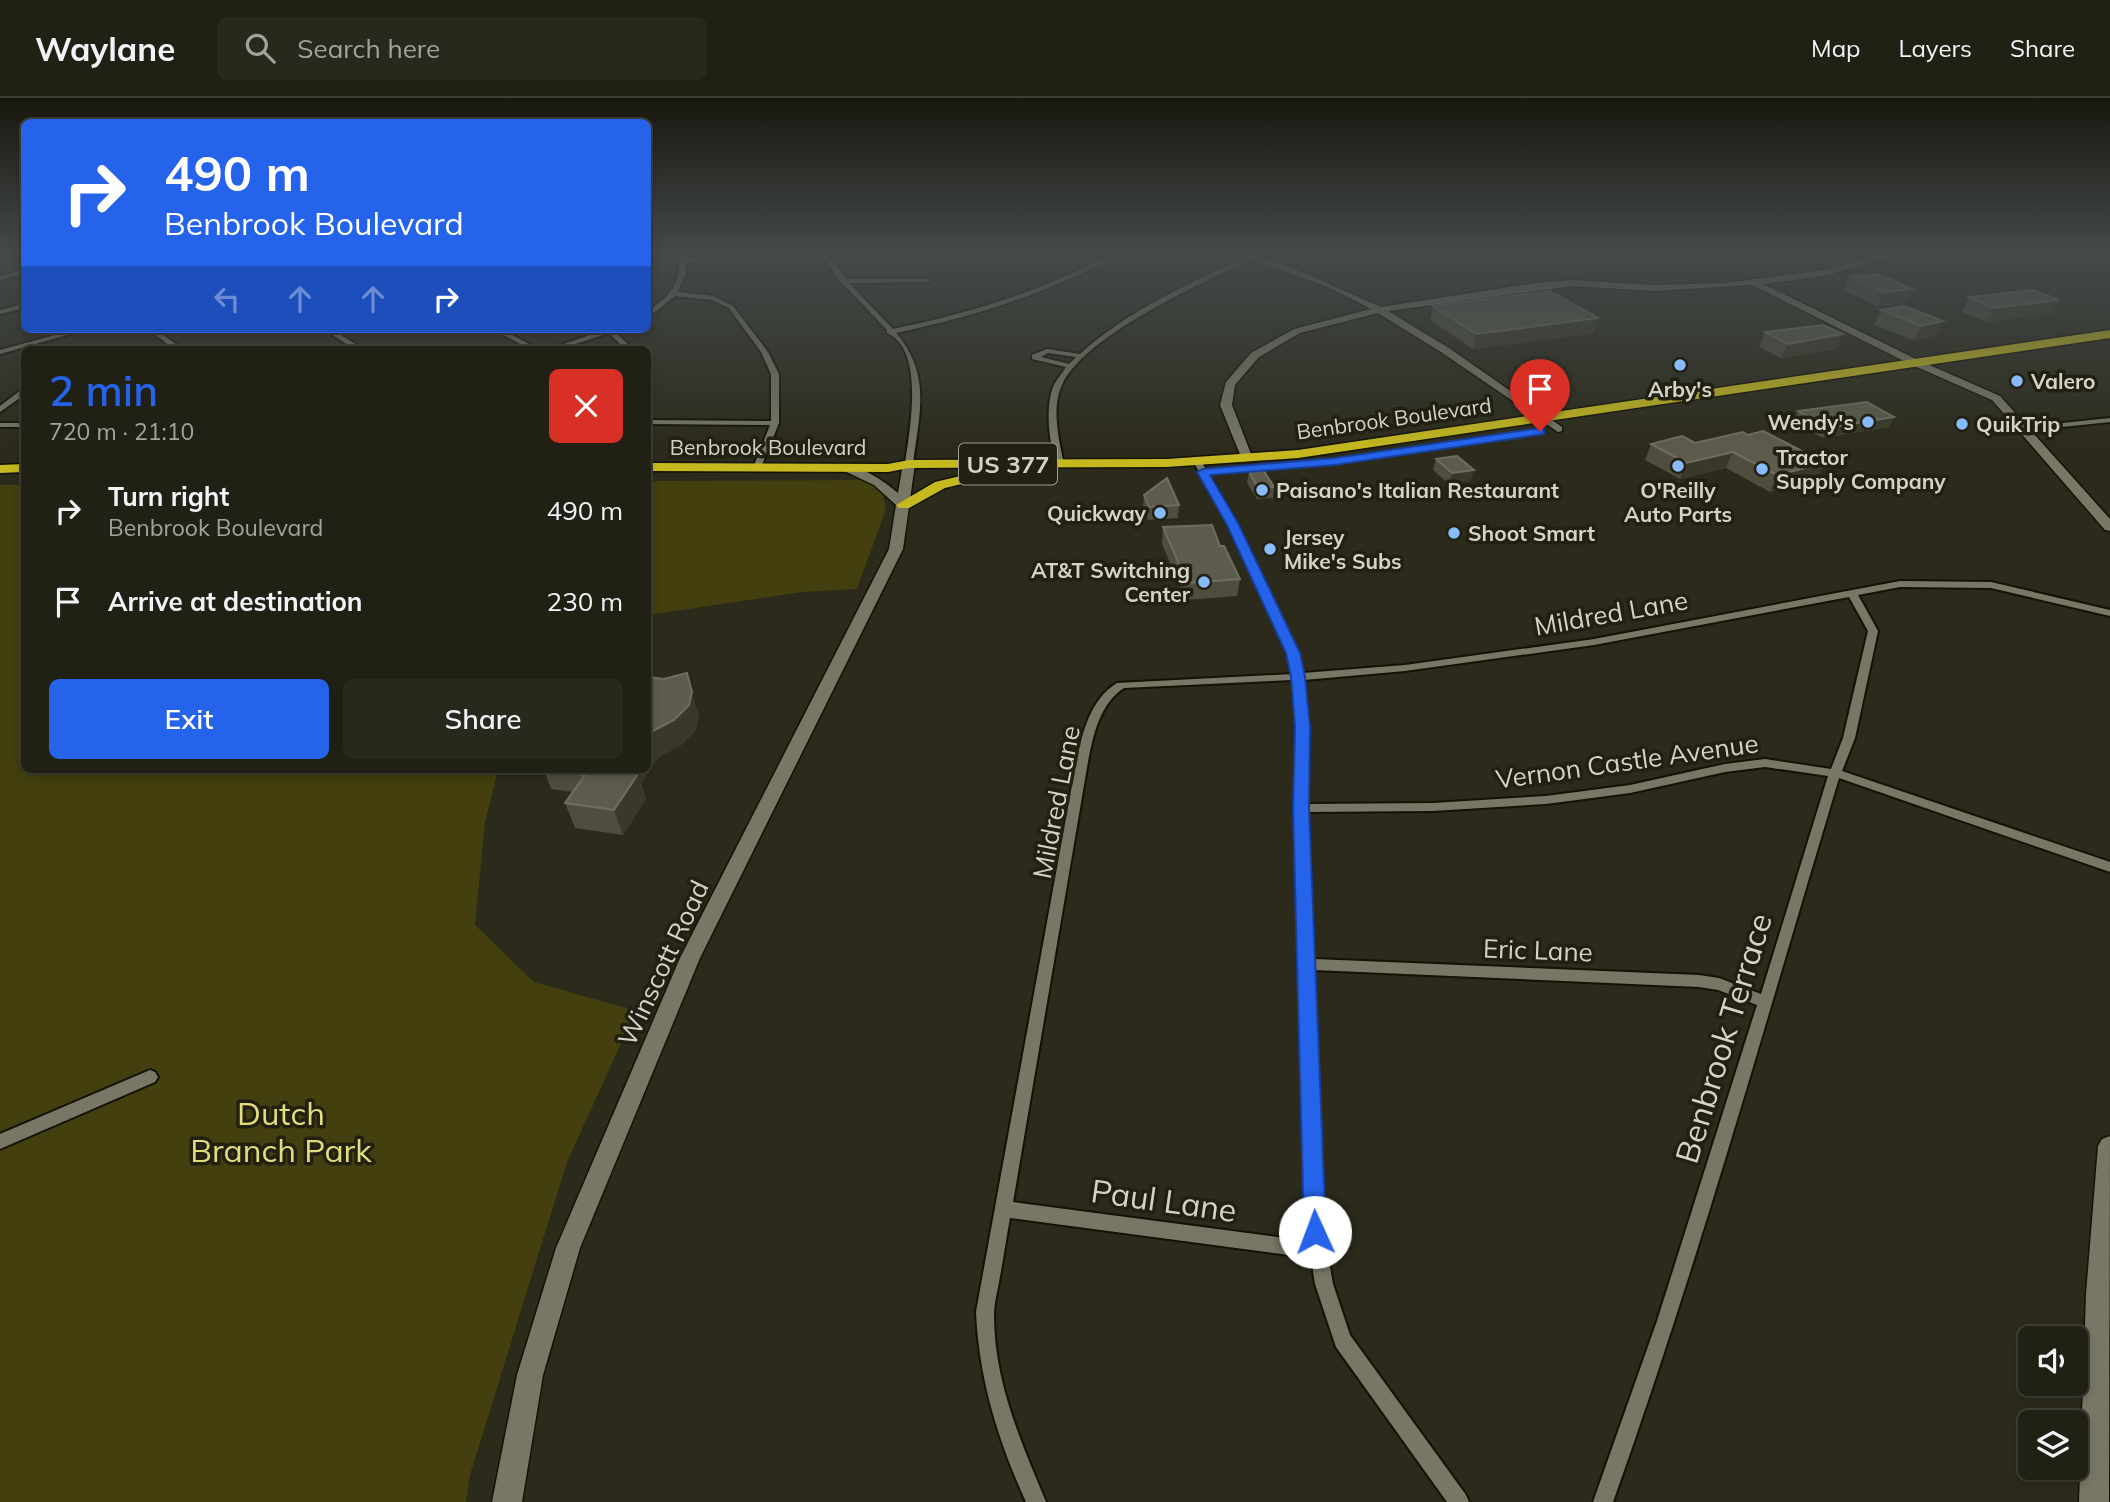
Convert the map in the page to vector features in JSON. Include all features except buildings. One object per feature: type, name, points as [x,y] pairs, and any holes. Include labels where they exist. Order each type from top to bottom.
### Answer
[{"type":"highway","name":"Benbrook Boulevard","points":[[651,467],[901,469],[1060,464],[1200,467],[2110,334]]},
{"type":"highway","name":"Benbrook Boulevard","points":[[901,469],[976,476],[1335,461],[2110,344]]},
{"type":"highway","points":[[0,469],[21,468]]},
{"type":"highway","points":[[904,505],[940,485],[976,476]]},
{"type":"street","points":[[741,321],[751,331],[775,374],[775,423],[757,468]]},
{"type":"street","points":[[878,321],[904,348],[912,363],[914,423],[901,469]]},
{"type":"street","points":[[889,332],[946,321]]},
{"type":"street","points":[[1060,464],[1054,397],[1069,366],[1133,321]]},
{"type":"street","points":[[1247,459],[1226,405],[1230,384],[1240,369],[1255,355],[1286,335],[1340,321]]},
{"type":"street","points":[[1402,321],[1558,429]]},
{"type":"street","points":[[1831,321],[1914,362],[1996,398],[2110,527]]},
{"type":"street","points":[[22,346],[70,333]]},
{"type":"street","points":[[157,333],[174,346]]},
{"type":"street","points":[[333,333],[354,346]]},
{"type":"street","points":[[504,333],[528,346]]},
{"type":"street","points":[[563,346],[604,333]]},
{"type":"street","points":[[0,352],[21,346]]},
{"type":"street","points":[[1069,366],[1035,357],[1047,351],[1081,356]]},
{"type":"street","points":[[0,410],[21,394]]},
{"type":"street","points":[[2024,429],[2110,420]]},
{"type":"street","points":[[651,422],[775,423]]},
{"type":"street","points":[[0,425],[21,425]]},
{"type":"street","points":[[1200,467],[1232,523],[1293,653],[1298,677],[1303,727],[1301,808],[1318,1251],[1324,1284],[1343,1340],[1459,1502]]},
{"type":"street","points":[[844,468],[878,482],[904,505]]},
{"type":"street","name":"Winscott Road","points":[[507,1502],[530,1375],[568,1248],[690,958],[891,561],[904,505],[901,469]]},
{"type":"street","name":"Mildred Lane","points":[[1036,1502],[1011,1448],[993,1389],[985,1347],[985,1312],[1079,785],[1090,733],[1111,690],[1121,685],[1298,677],[1405,668],[1594,642],[1900,584],[1991,585],[2110,613]]},
{"type":"street","name":"Benbrook Terrace","points":[[1603,1502],[1653,1369],[1763,1001],[1835,773],[1849,738],[1873,631],[1851,592]]},
{"type":"street","name":"Vernon Castle Avenue","points":[[1301,808],[1433,807],[1546,800],[1630,789],[1725,768],[1765,763],[1835,773],[2110,867]]},
{"type":"street","name":"Eric Lane","points":[[1307,964],[1699,981],[1719,984],[1763,1001]]},
{"type":"street","points":[[0,1142],[150,1077]]},
{"type":"street","points":[[2094,1502],[2099,1294],[2110,1146]]},
{"type":"street","name":"Paul Lane","points":[[1002,1209],[1318,1251]]},
{"type":"green space","points":[[872,480],[882,489],[886,509],[857,589],[802,592],[651,615],[651,481]]},
{"type":"green space","name":"Dutch Branch Park","points":[[0,485],[21,485],[21,773],[497,773],[485,823],[475,925],[534,982],[636,1011],[567,1162],[470,1475],[466,1502],[0,1502]]},
{"type":"place","name":"Arby's","points":[[1680,365]]},
{"type":"place","name":"Valero","points":[[2017,381]]},
{"type":"place","name":"Wendy's","points":[[1868,422]]},
{"type":"place","name":"QuikTrip","points":[[1962,424]]},
{"type":"place","name":"O'Reilly Auto Parts","points":[[1678,466]]},
{"type":"place","name":"Tractor Supply Company","points":[[1762,469]]},
{"type":"place","name":"Paisano's Italian Restaurant","points":[[1262,490]]},
{"type":"place","name":"Quickway","points":[[1160,513]]},
{"type":"place","name":"Shoot Smart","points":[[1454,533]]},
{"type":"place","name":"Jersey Mike's Subs","points":[[1270,549]]},
{"type":"place","name":"AT&T Switching Center","points":[[1204,582]]},
{"type":"route","points":[[1315,1232],[1301,808],[1303,727],[1298,677],[1293,653],[1245,556],[1232,523],[1203,472],[1335,461],[1540,431]]}]
